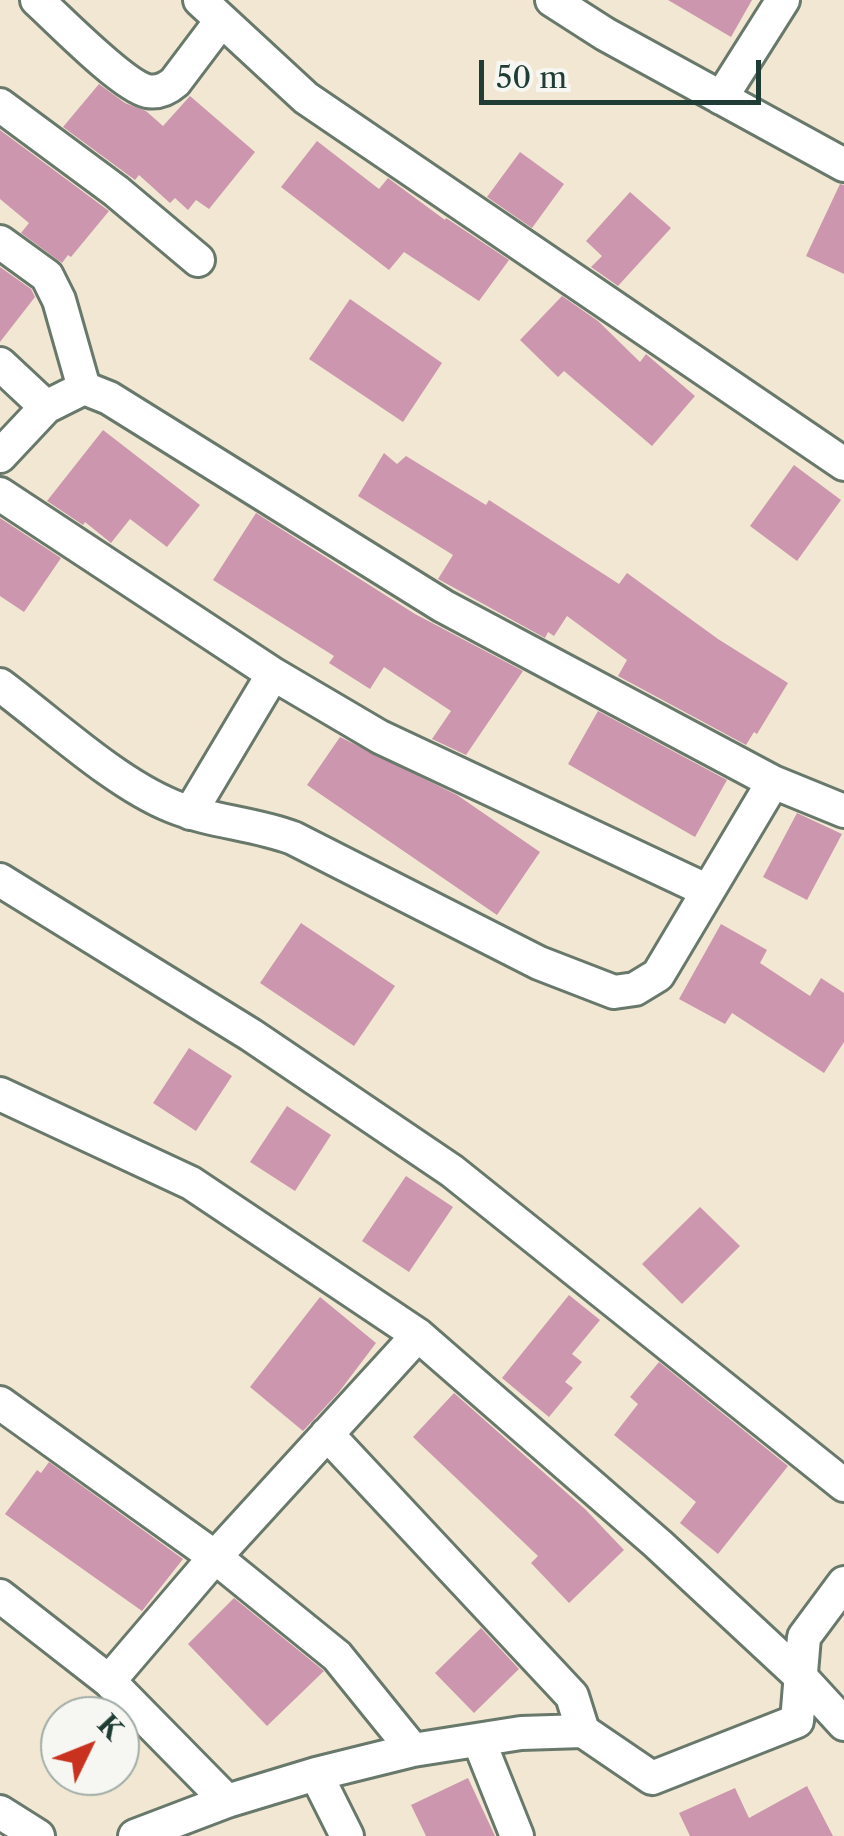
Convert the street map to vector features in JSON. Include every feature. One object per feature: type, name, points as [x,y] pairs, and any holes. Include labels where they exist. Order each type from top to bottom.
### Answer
[{"type":"street","points":[[37,0],[132,83],[154,92],[176,82],[214,8],[306,98],[844,464]]},
{"type":"street","points":[[552,0],[605,34],[844,165]]},
{"type":"street","points":[[720,98],[784,0]]},
{"type":"street","points":[[0,105],[116,191],[198,260]]},
{"type":"street","points":[[0,242],[47,276],[59,300],[84,388]]},
{"type":"street","points":[[0,364],[46,408]]},
{"type":"street","points":[[0,456],[46,408],[84,388],[109,398],[442,606],[773,782],[844,811]]},
{"type":"street","points":[[0,494],[273,674],[439,767],[708,891]]},
{"type":"street","points":[[190,813],[273,674]]},
{"type":"street","points":[[0,685],[123,778],[156,798],[190,813],[265,828],[293,838],[539,963],[614,992],[636,990],[658,975],[773,782]]},
{"type":"street","points":[[0,880],[251,1036],[452,1171],[844,1485]]},
{"type":"street","points":[[0,1094],[191,1182],[418,1336],[658,1544],[800,1676],[844,1724]]},
{"type":"street","points":[[109,1681],[215,1557],[418,1336]]},
{"type":"street","points":[[0,1403],[215,1557],[337,1656],[414,1750]]},
{"type":"street","points":[[327,1434],[572,1696],[583,1731]]},
{"type":"street","points":[[135,1836],[176,1829],[226,1801],[316,1774],[414,1750],[521,1733],[583,1731],[652,1778],[797,1721],[804,1637],[844,1583]]},
{"type":"street","points":[[0,1596],[109,1681],[226,1801]]},
{"type":"street","points":[[479,1741],[517,1836]]},
{"type":"street","points":[[316,1774],[347,1836]]},
{"type":"building","points":[[668,0],[752,0],[731,37]]},
{"type":"building","points":[[99,84],[125,103],[146,111],[163,126],[190,96],[255,152],[209,209],[196,200],[188,210],[175,198],[170,203],[139,175],[135,180],[63,127]]},
{"type":"building","points":[[0,130],[109,211],[62,263],[21,233],[29,223],[0,199]]},
{"type":"building","points":[[317,141],[379,189],[388,178],[509,260],[479,301],[404,252],[389,270],[281,187]]},
{"type":"building","points":[[520,152],[564,184],[532,228],[487,197]]},
{"type":"building","points":[[840,184],[844,185],[844,274],[806,256]]},
{"type":"building","points":[[630,192],[671,228],[618,286],[591,267],[602,256],[586,241]]},
{"type":"building","points":[[0,267],[31,289],[35,297],[0,342]]},
{"type":"building","points":[[562,296],[598,321],[640,362],[646,354],[695,396],[652,446],[564,371],[558,377],[520,340]]},
{"type":"building","points":[[350,299],[442,363],[403,422],[309,359]]},
{"type":"building","points":[[103,430],[200,505],[167,547],[130,519],[111,543],[85,522],[83,525],[47,501]]},
{"type":"building","points":[[384,453],[397,464],[406,456],[486,505],[489,500],[619,584],[627,573],[718,639],[788,683],[757,734],[754,732],[746,745],[618,676],[627,660],[567,616],[554,636],[548,632],[545,638],[438,579],[453,555],[358,496]]},
{"type":"building","points":[[794,465],[841,500],[797,561],[750,526]]},
{"type":"building","points":[[256,513],[415,614],[523,671],[466,755],[432,739],[451,711],[384,667],[370,689],[329,663],[334,656],[213,580]]},
{"type":"building","points":[[0,518],[61,558],[24,612],[0,596]]},
{"type":"building","points":[[598,711],[727,780],[695,837],[568,764]]},
{"type":"building","points":[[340,737],[457,795],[540,852],[497,915],[307,785]]},
{"type":"building","points":[[797,813],[842,834],[807,900],[763,877]]},
{"type":"building","points":[[301,923],[395,986],[354,1046],[260,983]]},
{"type":"building","points":[[721,924],[767,950],[760,963],[810,996],[821,978],[844,993],[844,1042],[824,1073],[732,1013],[725,1024],[679,999]]},
{"type":"building","points":[[189,1048],[232,1076],[196,1131],[153,1103]]},
{"type":"building","points":[[287,1106],[331,1135],[295,1191],[250,1162]]},
{"type":"building","points":[[406,1176],[453,1207],[409,1272],[362,1241]]},
{"type":"building","points":[[700,1207],[740,1246],[682,1304],[642,1264]]},
{"type":"building","points":[[569,1295],[600,1320],[572,1354],[582,1362],[565,1382],[573,1388],[549,1417],[502,1378]]},
{"type":"building","points":[[320,1297],[376,1343],[303,1431],[250,1387]]},
{"type":"building","points":[[659,1362],[788,1466],[718,1554],[680,1523],[696,1502],[614,1435],[638,1404],[630,1397]]},
{"type":"building","points":[[454,1393],[586,1510],[624,1550],[569,1603],[531,1563],[538,1556],[413,1437]]},
{"type":"building","points":[[49,1462],[183,1559],[142,1611],[5,1514],[37,1470],[41,1473]]},
{"type":"building","points":[[234,1598],[324,1671],[267,1726],[188,1644]]},
{"type":"building","points":[[481,1628],[519,1669],[474,1713],[435,1673]]},
{"type":"building","points":[[468,1778],[495,1836],[426,1836],[411,1805]]},
{"type":"building","points":[[807,1786],[833,1836],[690,1836],[679,1813],[735,1788],[749,1818]]}]
